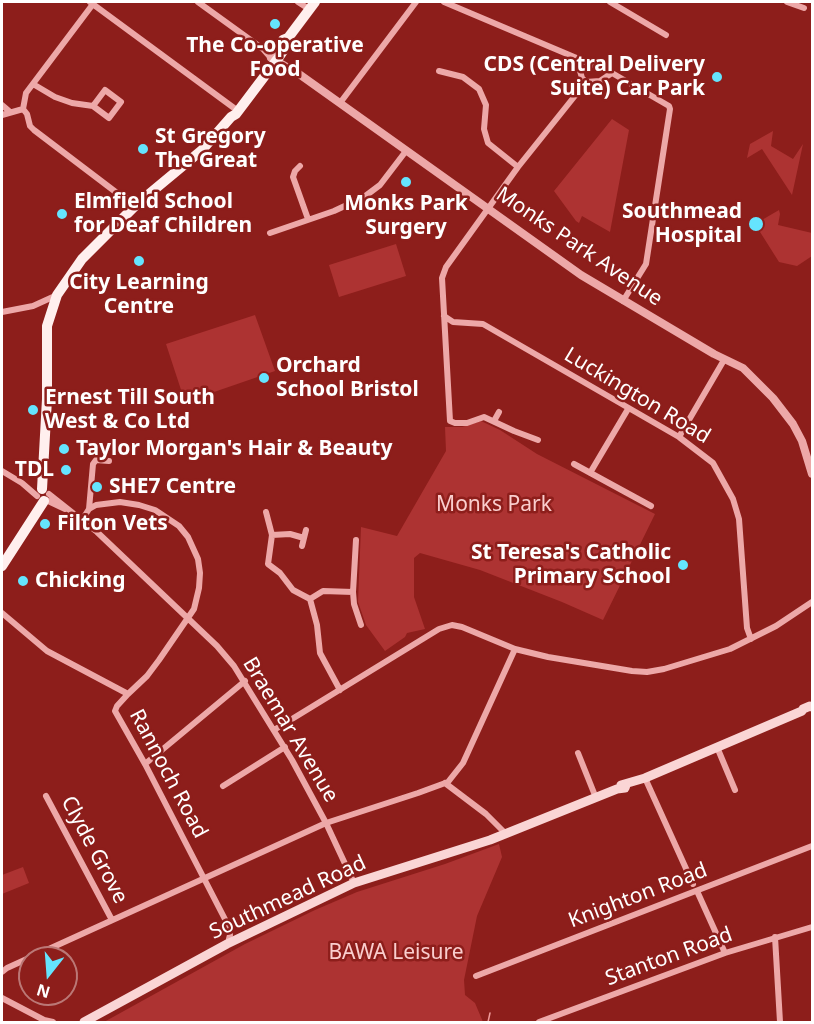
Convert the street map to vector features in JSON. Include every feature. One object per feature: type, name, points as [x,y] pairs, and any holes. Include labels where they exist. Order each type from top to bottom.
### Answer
[{"type":"main road","points":[[2,566],[43,495],[46,410],[45,348],[50,314],[59,293],[82,259],[137,204],[202,150],[232,113],[283,40],[288,38],[312,5]]},
{"type":"main road","points":[[48,333],[51,330],[59,293]]},
{"type":"main road","name":"Southmead Road","points":[[84,1023],[227,944],[354,883],[506,834],[802,711],[808,712],[812,707]]},
{"type":"street","points":[[198,2],[272,56]]},
{"type":"street","points":[[298,2],[312,5]]},
{"type":"street","points":[[340,103],[416,2]]},
{"type":"street","points":[[444,2],[612,73],[666,103],[670,110],[646,264],[623,301]]},
{"type":"street","points":[[610,2],[625,5],[666,35]]},
{"type":"street","points":[[787,2],[804,9]]},
{"type":"street","points":[[137,204],[117,193],[34,130],[23,109],[23,98],[91,3],[232,113]]},
{"type":"street","name":"Monks Park Avenue","points":[[272,56],[581,275],[724,360],[743,368],[773,398],[793,424],[813,474]]},
{"type":"street","points":[[581,60],[580,70],[586,82]]},
{"type":"street","points":[[439,71],[463,77],[480,89],[486,105],[484,129],[488,143],[518,167]]},
{"type":"street","points":[[538,440],[529,441],[484,417],[467,423],[450,421],[441,282],[446,267],[488,208],[586,82],[600,81],[612,73]]},
{"type":"street","points":[[33,84],[55,98],[93,106],[109,118],[121,102],[105,90],[93,106]]},
{"type":"street","points":[[2,105],[9,111]]},
{"type":"street","points":[[2,115],[9,111],[23,109]]},
{"type":"street","points":[[270,233],[351,204],[373,191],[406,151]]},
{"type":"street","points":[[300,166],[293,177],[308,219]]},
{"type":"street","points":[[2,312],[33,306],[59,293]]},
{"type":"street","points":[[33,306],[44,307],[50,314]]},
{"type":"street","name":"Luckington Road","points":[[444,316],[453,322],[483,324],[679,437],[713,463],[734,499],[742,541],[747,628],[751,639]]},
{"type":"street","points":[[679,437],[724,360]]},
{"type":"street","points":[[590,473],[628,409]]},
{"type":"street","points":[[494,421],[500,412]]},
{"type":"street","points":[[82,520],[89,509],[93,464],[96,460],[109,461]]},
{"type":"street","points":[[574,464],[644,500],[651,506]]},
{"type":"street","name":"Braemar Avenue","points":[[2,471],[82,520],[217,646],[244,681],[285,747],[326,823],[354,883]]},
{"type":"street","name":"Rannoch Road","points":[[89,509],[112,502],[139,505],[161,514],[179,526],[194,548],[200,573],[197,599],[188,618],[154,667],[117,706],[115,711],[146,764],[229,927]]},
{"type":"street","points":[[266,512],[272,535],[267,560],[269,566],[280,573],[293,590],[310,599],[317,625],[320,653],[340,690]]},
{"type":"street","points":[[302,546],[306,530]]},
{"type":"street","points":[[272,535],[290,534],[304,538]]},
{"type":"street","points":[[356,540],[352,592],[361,626]]},
{"type":"street","points":[[310,599],[323,591],[352,592]]},
{"type":"street","points":[[274,730],[439,629],[452,625],[515,649],[562,660],[646,672],[707,657],[751,639],[813,602]]},
{"type":"street","points":[[2,613],[47,651],[128,694]]},
{"type":"street","points":[[2,972],[326,823],[445,783],[463,763],[515,649]]},
{"type":"street","points":[[146,764],[244,681]]},
{"type":"street","points":[[223,786],[285,747]]},
{"type":"street","points":[[717,747],[735,790]]},
{"type":"street","points":[[578,753],[596,798]]},
{"type":"street","points":[[645,778],[693,884]]},
{"type":"street","points":[[445,783],[471,801],[506,834]]},
{"type":"street","name":"Clyde Grove","points":[[46,796],[112,921]]},
{"type":"street","points":[[490,840],[494,824]]},
{"type":"street","name":"Knighton Road","points":[[476,976],[813,846]]},
{"type":"street","points":[[697,891],[724,953]]},
{"type":"street","points":[[229,927],[233,931],[246,935]]},
{"type":"street","points":[[227,944],[230,935],[229,927]]},
{"type":"street","name":"Stanton Road","points":[[539,1023],[724,953],[813,927]]},
{"type":"street","points":[[775,937],[780,1023]]},
{"type":"street","points":[[2,998],[53,1023]]},
{"type":"green space","points":[[612,119],[629,130],[610,232],[582,216],[579,223],[576,221],[554,191]]},
{"type":"green space","points":[[773,131],[771,146],[793,159],[803,144],[792,195],[762,149],[747,158],[750,144]]},
{"type":"green space","points":[[779,210],[778,225],[812,233],[812,256],[797,266],[779,262],[755,224]]},
{"type":"green space","points":[[396,244],[406,276],[339,297],[329,265]]},
{"type":"green space","points":[[255,315],[275,371],[185,402],[166,344]]},
{"type":"green space","name":"Monks Park","points":[[481,421],[500,430],[537,454],[655,514],[603,620],[480,570],[420,553],[414,558],[414,597],[425,629],[407,633],[405,637],[385,651],[366,625],[358,602],[361,527],[397,536],[446,451],[445,427],[462,427]]},
{"type":"green space","name":"BAWA Leisure","points":[[499,844],[502,857],[477,916],[464,980],[465,995],[475,1003],[483,1022],[104,1022],[245,944],[315,910],[357,892]]},
{"type":"green space","points":[[23,867],[29,883],[2,894],[2,875]]},
{"type":"waterway","points":[[488,1022],[490,1013]]},
{"type":"place","name":"The Co-operative Food","points":[[275,24]]},
{"type":"place","name":"CDS (Central Delivery Suite) Car Park","points":[[717,77]]},
{"type":"place","name":"St Gregory The Great","points":[[143,149]]},
{"type":"place","name":"Monks Park Surgery","points":[[406,182]]},
{"type":"place","name":"Elmfield School for Deaf Children","points":[[62,214]]},
{"type":"place","name":"Southmead Hospital","points":[[756,224]]},
{"type":"place","name":"City Learning Centre","points":[[139,261]]},
{"type":"place","name":"Orchard School Bristol","points":[[264,378]]},
{"type":"place","name":"Ernest Till South West & Co Ltd","points":[[33,410]]},
{"type":"place","name":"Taylor Morgan's Hair & Beauty","points":[[64,449]]},
{"type":"place","name":"TDL","points":[[66,470]]},
{"type":"place","name":"SHE7 Centre","points":[[97,487]]},
{"type":"place","name":"Filton Vets","points":[[45,524]]},
{"type":"place","name":"St Teresa's Catholic Primary School","points":[[683,565]]},
{"type":"place","name":"Chicking","points":[[23,581]]}]
